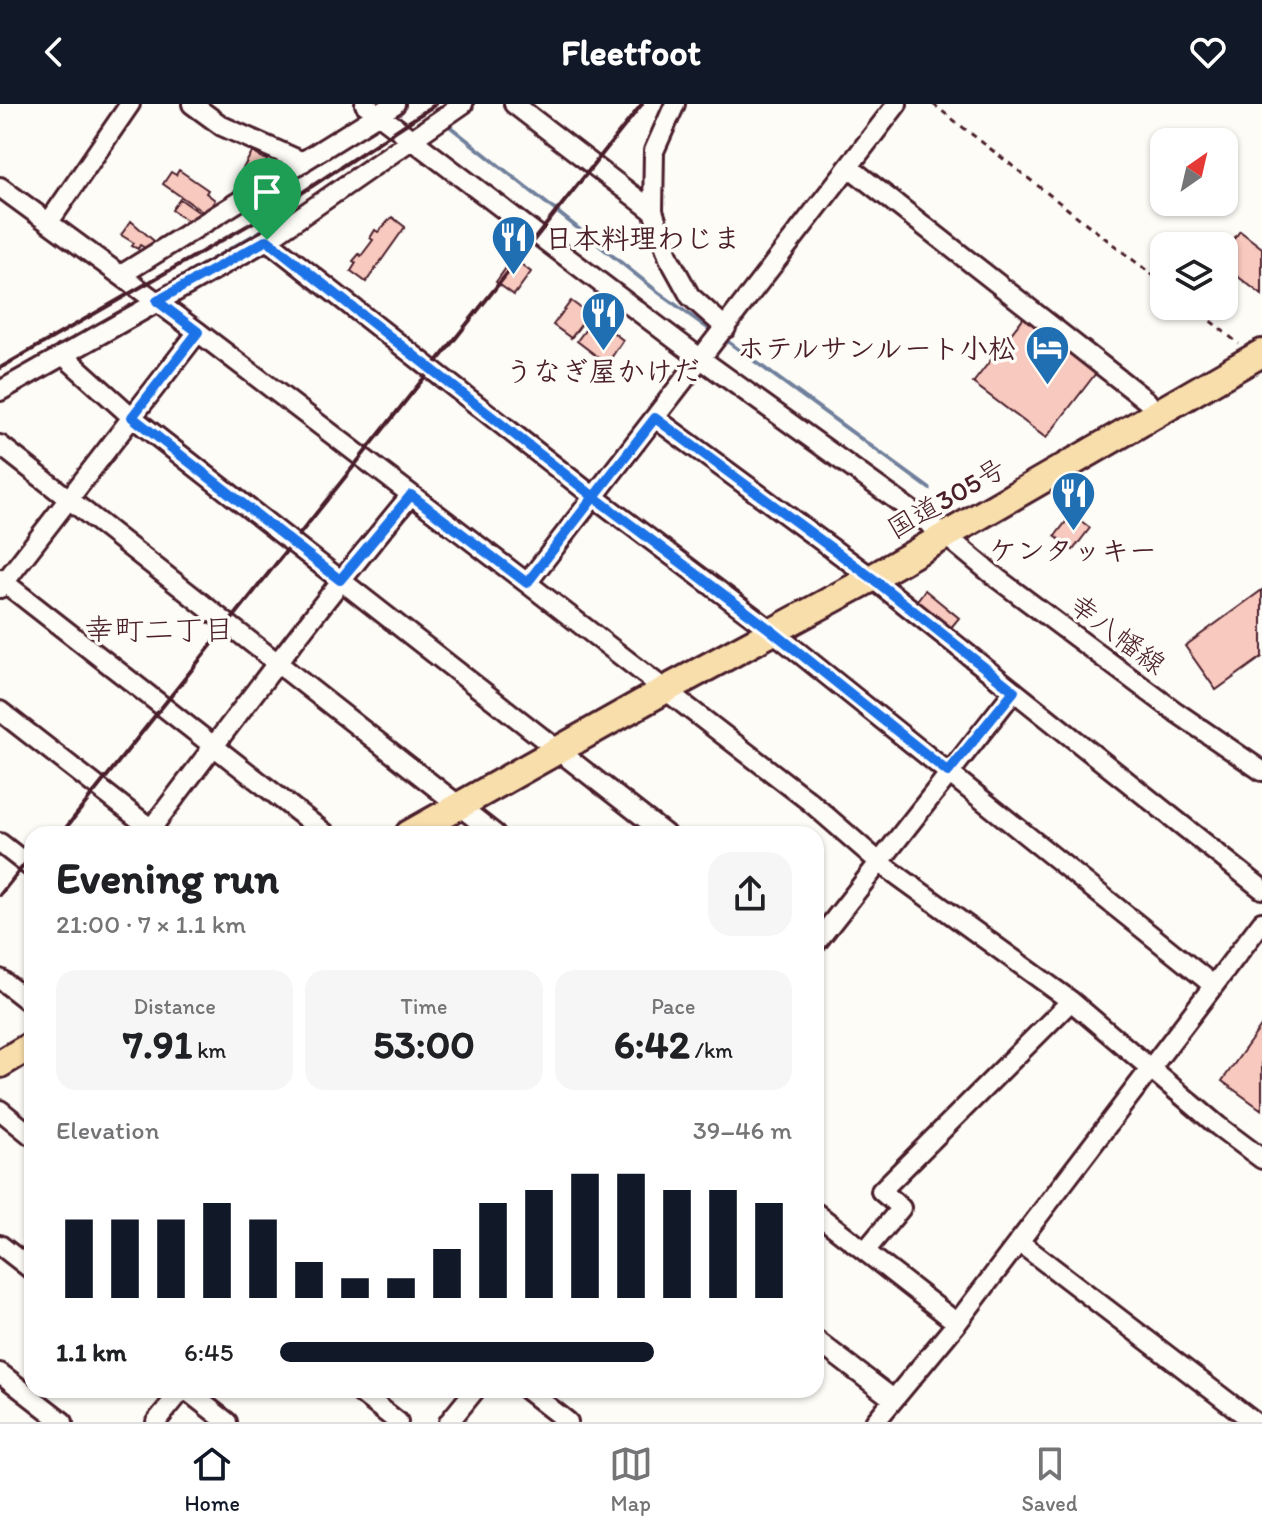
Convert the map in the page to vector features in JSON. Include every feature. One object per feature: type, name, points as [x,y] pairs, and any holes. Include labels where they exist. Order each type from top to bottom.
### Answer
[{"type":"highway","name":"国道305号","points":[[423,826],[872,578],[1259,355]]},
{"type":"highway","points":[[0,1064],[24,1050]]},
{"type":"street","points":[[49,222],[130,104]]},
{"type":"street","points":[[192,104],[222,126],[303,162]]},
{"type":"street","points":[[0,391],[267,240],[463,104]]},
{"type":"street","points":[[514,104],[653,211]]},
{"type":"street","points":[[527,583],[726,328],[894,105]]},
{"type":"street","points":[[672,107],[654,151],[653,211],[669,258],[690,296],[726,328]]},
{"type":"street","points":[[121,275],[303,162],[380,108]]},
{"type":"street","name":"幸八幡線","points":[[380,108],[413,140],[701,359],[945,535],[998,579],[1176,712],[1262,771]]},
{"type":"street","points":[[849,167],[1147,401],[1156,414]]},
{"type":"street","points":[[0,187],[157,301],[527,583],[809,801],[879,862],[1071,1001],[1262,1159]]},
{"type":"street","points":[[267,240],[594,497],[772,631],[1213,985]]},
{"type":"street","points":[[198,332],[1,583],[316,826]]},
{"type":"street","points":[[63,355],[132,417],[655,826]]},
{"type":"street","points":[[655,418],[872,578],[1262,889]]},
{"type":"street","points":[[0,445],[485,826]]},
{"type":"street","points":[[156,826],[212,745],[340,580],[411,495]]},
{"type":"street","points":[[824,933],[1014,691]]},
{"type":"street","points":[[0,711],[144,826]]},
{"type":"street","points":[[0,843],[24,862]]},
{"type":"street","points":[[875,1422],[957,1323],[1262,922]]},
{"type":"street","points":[[0,979],[24,998]]},
{"type":"street","points":[[865,1251],[901,1208],[881,1191],[1071,1001]]},
{"type":"street","points":[[0,1110],[24,1130]]},
{"type":"street","points":[[824,1219],[957,1323]]},
{"type":"street","points":[[1019,1242],[1254,1422]]},
{"type":"street","points":[[0,1245],[24,1264]]},
{"type":"street","points":[[824,1346],[893,1399]]},
{"type":"street","points":[[0,1373],[24,1392]]},
{"type":"street","points":[[32,1398],[63,1422]]},
{"type":"street","points":[[156,1422],[177,1398]]},
{"type":"street","points":[[195,1398],[227,1422]]},
{"type":"street","points":[[367,1398],[398,1422]]},
{"type":"street","points":[[449,1422],[468,1398]]},
{"type":"street","points":[[537,1398],[568,1422]]},
{"type":"path","points":[[933,104],[1150,273]]},
{"type":"path","points":[[1211,320],[1259,355]]},
{"type":"building","points":[[252,152],[268,159],[252,183],[240,174]]},
{"type":"building","points":[[179,170],[208,190],[206,193],[215,200],[206,214],[163,184],[171,172],[176,175]]},
{"type":"building","points":[[180,199],[200,213],[192,224],[172,210]]},
{"type":"building","points":[[392,217],[405,227],[366,282],[351,271],[356,263],[353,261],[373,240],[370,238],[375,230],[378,232]]},
{"type":"building","points":[[131,221],[154,241],[148,250],[140,245],[138,249],[132,246],[134,243],[121,235]]},
{"type":"building","points":[[1240,231],[1262,248],[1262,295],[1238,277]]},
{"type":"building","name":"日本料理わじま","points":[[513,258],[531,272],[514,295],[496,282]]},
{"type":"building","points":[[571,301],[589,314],[571,338],[553,325]]},
{"type":"building","points":[[1024,317],[1096,373],[1046,438],[973,383]]},
{"type":"building","name":"うなぎ屋かけだ","points":[[594,318],[623,340],[607,364],[577,341]]},
{"type":"building","name":"ケンタッキー","points":[[1072,514],[1090,528],[1073,550],[1055,536]]},
{"type":"building","points":[[925,590],[959,618],[949,630],[915,603]]},
{"type":"building","points":[[1262,590],[1262,657],[1216,690],[1185,646]]},
{"type":"building","points":[[1262,1025],[1262,1110],[1222,1081]]},
{"type":"waterway","points":[[448,125],[709,329]]},
{"type":"waterway","points":[[166,286],[290,214]]},
{"type":"waterway","points":[[727,341],[930,489]]},
{"type":"railway","points":[[0,368],[285,204],[436,104]]},
{"type":"railway","points":[[67,826],[642,104]]},
{"type":"railway","points":[[0,895],[24,865]]},
{"type":"place","name":"日本料理わじま","points":[[514,277]]},
{"type":"place","name":"うなぎ屋かけだ","points":[[603,353]]},
{"type":"place","name":"ホテルサンルート小松","points":[[1047,387]]},
{"type":"place","name":"ケンタッキー","points":[[1073,532]]},
{"type":"district","name":"幸町二丁目","points":[[159,630]]},
{"type":"route","points":[[267,240],[157,301],[198,332],[132,417],[340,580],[411,495],[527,583],[594,497],[655,418],[872,578],[1014,691],[948,772],[772,631],[594,497],[267,240]]}]
